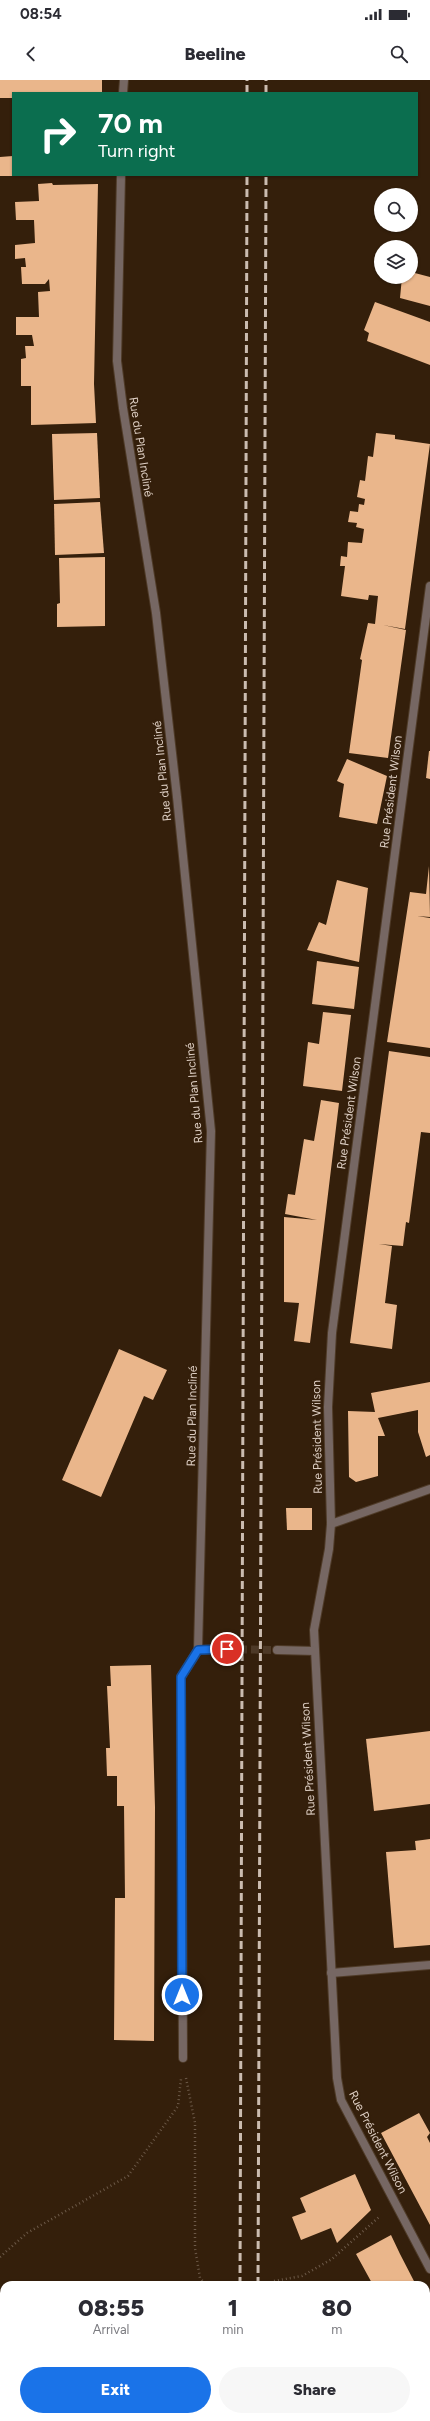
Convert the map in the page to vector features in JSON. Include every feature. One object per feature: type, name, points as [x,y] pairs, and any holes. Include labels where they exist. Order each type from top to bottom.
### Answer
[{"type":"street","points":[[124,80],[124,92]]},
{"type":"street","name":"Rue du Plan Incliné","points":[[121,176],[117,361],[122,408],[156,613],[177,797],[211,1131],[198,1650]]},
{"type":"street","name":"Rue Président Wilson","points":[[430,586],[328,1364],[331,1524],[329,1549],[314,1630],[337,2078],[341,2100],[430,2269]]},
{"type":"street","points":[[331,1524],[430,1489]]},
{"type":"street","points":[[183,2058],[181,1677],[198,1650],[227,1649]]},
{"type":"street","points":[[277,1650],[315,1651]]},
{"type":"street","points":[[331,1973],[430,1965]]},
{"type":"path","points":[[0,2257],[27,2232],[128,2176],[178,2106],[183,2058]]},
{"type":"path","points":[[183,2058],[195,2123],[197,2202],[195,2248],[200,2278],[202,2281]]},
{"type":"path","points":[[274,2281],[302,2276],[332,2259],[394,2201]]},
{"type":"building","points":[[0,80],[102,80],[102,92],[12,92],[12,98],[0,98]]},
{"type":"building","points":[[12,156],[12,176],[0,176],[0,157]]},
{"type":"building","points":[[52,183],[53,185],[98,184],[94,384],[96,423],[31,425],[31,386],[21,386],[21,359],[26,358],[25,346],[34,346],[32,335],[16,335],[16,317],[39,317],[38,292],[50,291],[49,279],[45,284],[22,284],[21,267],[26,267],[25,258],[15,259],[15,245],[35,243],[34,220],[16,220],[15,202],[39,201],[38,184]]},
{"type":"building","points":[[418,274],[430,277],[430,306],[400,298],[401,284],[418,284]]},
{"type":"building","points":[[375,302],[430,322],[430,365],[367,341],[369,333],[364,330]]},
{"type":"building","points":[[97,433],[100,498],[54,500],[52,434]]},
{"type":"building","points":[[376,433],[395,435],[395,439],[430,444],[405,629],[383,625],[406,630],[388,758],[349,753],[362,660],[360,659],[368,623],[375,624],[378,596],[369,595],[368,600],[341,596],[345,566],[340,566],[341,556],[347,557],[348,542],[362,543],[364,529],[356,527],[357,523],[348,522],[350,511],[358,512],[359,504],[364,505],[365,499],[357,497],[360,480],[365,481],[368,456],[373,457]]},
{"type":"building","points":[[100,502],[104,553],[55,555],[54,504]]},
{"type":"building","points":[[105,557],[105,626],[57,627],[57,604],[60,603],[59,558]]},
{"type":"building","points":[[430,751],[430,779],[426,778]]},
{"type":"building","points":[[347,759],[387,776],[377,824],[339,817],[344,784],[337,781]]},
{"type":"building","points":[[429,866],[430,917],[417,916],[430,918],[430,1048],[387,1042],[410,892],[426,894]]},
{"type":"building","points":[[337,880],[368,888],[359,962],[307,950],[319,922],[326,925]]},
{"type":"building","points":[[317,961],[359,967],[354,1009],[312,1004]]},
{"type":"building","points":[[323,1012],[351,1015],[342,1091],[303,1086],[308,1042],[319,1044]]},
{"type":"building","points":[[389,1051],[430,1057],[430,1133],[421,1132],[409,1223],[406,1222],[403,1246],[379,1244],[392,1246],[385,1303],[397,1305],[392,1349],[350,1343]]},
{"type":"building","points":[[321,1100],[339,1103],[310,1343],[294,1341],[299,1303],[284,1302],[284,1217],[317,1220],[285,1214],[288,1194],[295,1195],[304,1139],[314,1141]]},
{"type":"building","points":[[119,1349],[167,1370],[153,1400],[144,1396],[101,1497],[62,1480]]},
{"type":"building","points":[[430,1382],[430,1455],[426,1457],[418,1432],[418,1410],[378,1418],[385,1436],[378,1436],[378,1476],[356,1482],[349,1477],[348,1411],[375,1412],[371,1393]]},
{"type":"building","points":[[286,1508],[312,1508],[312,1530],[287,1530]]},
{"type":"building","points":[[151,1665],[155,1807],[154,2041],[114,2040],[115,1898],[125,1898],[124,1806],[117,1806],[117,1776],[107,1776],[106,1748],[110,1748],[107,1686],[111,1686],[110,1666]]},
{"type":"building","points":[[430,1731],[430,1804],[374,1811],[366,1739]]},
{"type":"building","points":[[430,1839],[430,1945],[394,1948],[386,1852],[416,1850],[415,1841]]},
{"type":"building","points":[[419,2113],[430,2133],[427,2137],[430,2143],[430,2225],[381,2133]]},
{"type":"building","points":[[355,2174],[371,2210],[337,2243],[331,2228],[301,2240],[292,2217],[306,2212],[300,2198]]},
{"type":"building","points":[[391,2235],[414,2281],[371,2281],[356,2254]]},
{"type":"tunnel","points":[[227,1649],[277,1650]]},
{"type":"railway","points":[[247,80],[247,92]]},
{"type":"railway","points":[[266,80],[266,92]]},
{"type":"railway","points":[[240,2281],[247,176]]},
{"type":"railway","points":[[258,2281],[266,176]]},
{"type":"route","points":[[182,1995],[181,1677],[198,1650],[227,1649]]}]
